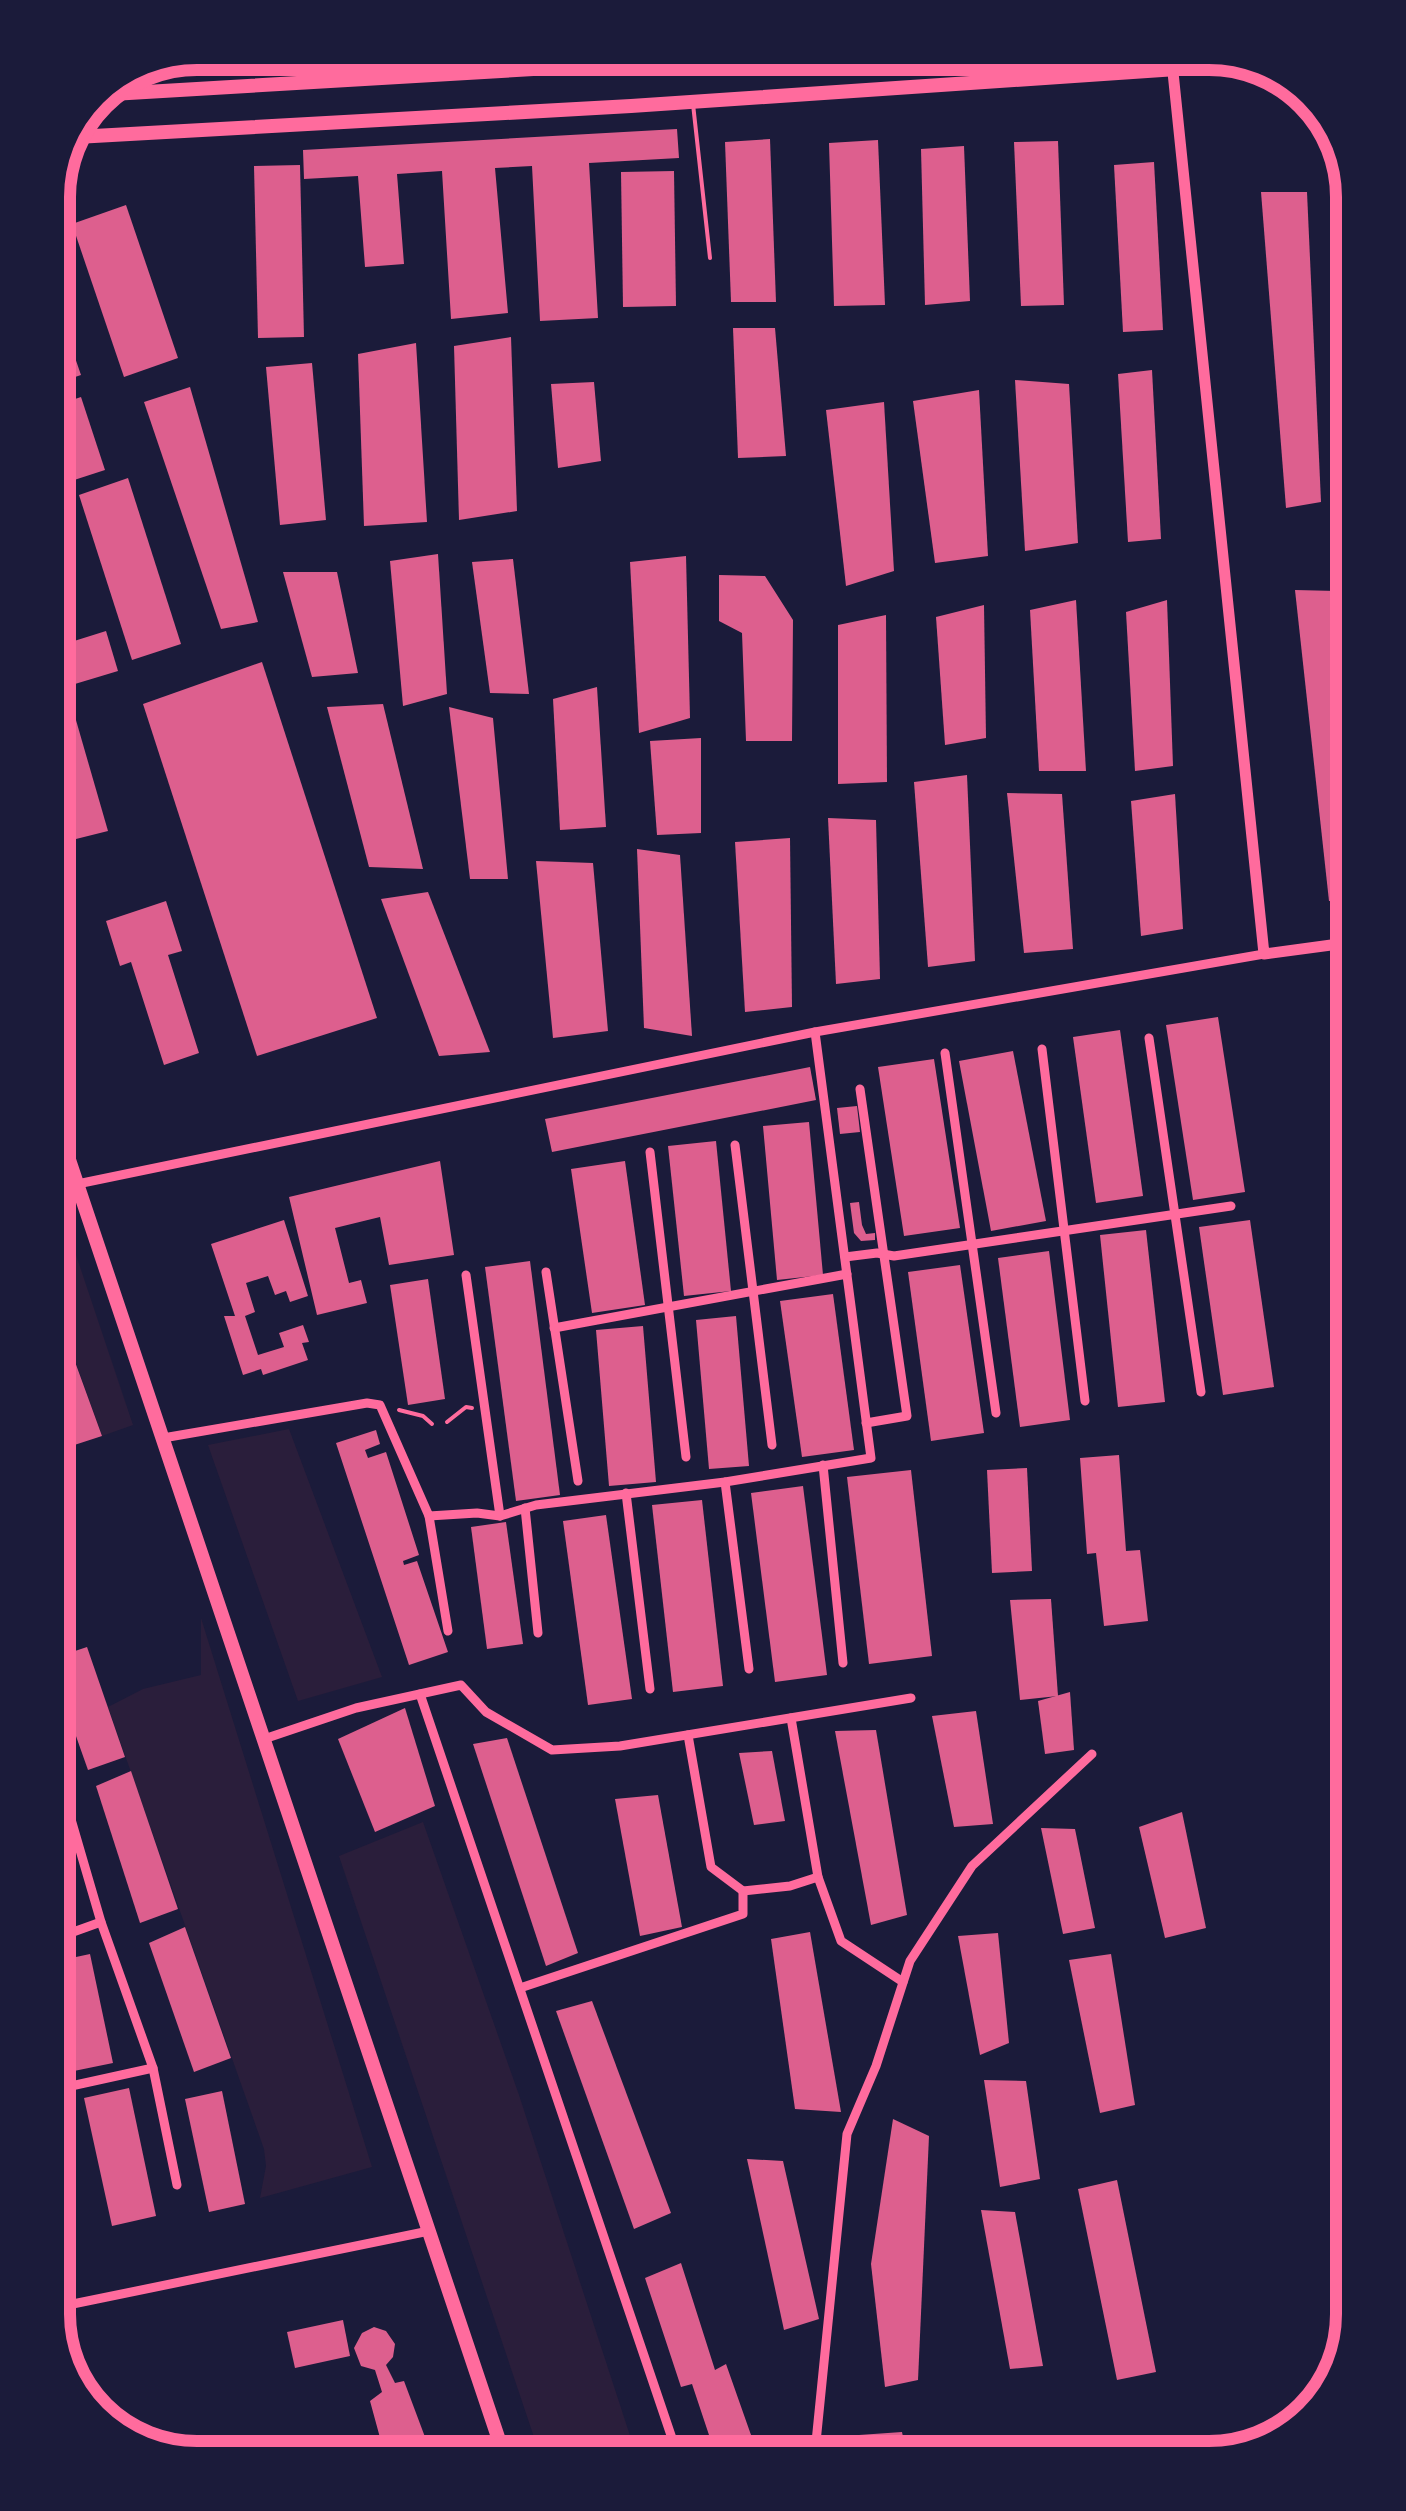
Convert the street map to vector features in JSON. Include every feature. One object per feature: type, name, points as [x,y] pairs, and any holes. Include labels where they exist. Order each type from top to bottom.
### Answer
[{"type":"main road","points":[[122,94],[503,70]]},
{"type":"main road","points":[[86,136],[1184,70]]},
{"type":"main road","points":[[70,1162],[499,2441]]},
{"type":"street","points":[[1173,71],[1264,954]]},
{"type":"street","points":[[70,1185],[815,1032],[1336,944]]},
{"type":"street","points":[[429,1516],[500,1516],[525,1508],[871,1458],[815,1032]]},
{"type":"street","points":[[1149,1038],[1201,1392]]},
{"type":"street","points":[[1042,1049],[1085,1401]]},
{"type":"street","points":[[945,1053],[996,1413]]},
{"type":"street","points":[[860,1089],[907,1416],[866,1423]]},
{"type":"street","points":[[736,1145],[772,1445]]},
{"type":"street","points":[[650,1152],[686,1458]]},
{"type":"street","points":[[844,1258],[972,1244],[1232,1206]]},
{"type":"street","points":[[546,1272],[578,1481]]},
{"type":"street","points":[[554,1328],[847,1274]]},
{"type":"street","points":[[466,1276],[500,1516]]},
{"type":"street","points":[[163,1438],[367,1402],[380,1405],[429,1516],[448,1630]]},
{"type":"street","points":[[823,1465],[843,1662]]},
{"type":"street","points":[[725,1482],[749,1669]]},
{"type":"street","points":[[626,1493],[650,1689]]},
{"type":"street","points":[[525,1508],[538,1633]]},
{"type":"street","points":[[264,1739],[356,1708],[462,1684],[486,1712],[552,1750],[620,1746],[912,1698]]},
{"type":"street","points":[[420,1694],[672,2441]]},
{"type":"street","points":[[791,1718],[818,1876],[840,1942],[903,1982]]},
{"type":"street","points":[[688,1735],[711,1867],[743,1891],[790,1886],[818,1876]]},
{"type":"street","points":[[816,2441],[847,2134],[876,2066],[910,1961],[972,1866],[1092,1754]]},
{"type":"street","points":[[70,1817],[100,1922],[153,2068],[177,2185]]},
{"type":"street","points":[[520,1988],[744,1914],[743,1891]]},
{"type":"street","points":[[70,1933],[100,1922]]},
{"type":"street","points":[[70,2086],[153,2068]]},
{"type":"street","points":[[70,2305],[428,2231]]},
{"type":"lane","points":[[692,101],[710,258]]},
{"type":"path","points":[[380,1405],[423,1416],[432,1424]]},
{"type":"path","points":[[448,1422],[466,1407],[486,1416]]},
{"type":"shaded area","points":[[70,1237],[133,1425],[102,1436],[70,1347]]},
{"type":"shaded area","points":[[289,1429],[382,1677],[298,1701],[208,1445]]},
{"type":"shaded area","points":[[201,1618],[372,2167],[260,2198],[266,2166],[264,2149],[108,1707],[143,1689],[201,1675]]},
{"type":"shaded area","points":[[423,1822],[519,2095],[632,2441],[535,2441],[339,1856]]},
{"type":"building","points":[[677,129],[679,158],[589,163],[598,318],[540,321],[532,166],[495,168],[508,313],[451,319],[442,171],[397,174],[404,264],[365,267],[358,176],[304,179],[303,150]]},
{"type":"building","points":[[770,139],[776,302],[731,302],[725,142]]},
{"type":"building","points":[[878,140],[885,305],[834,306],[829,143]]},
{"type":"building","points":[[1058,141],[1064,305],[1021,306],[1014,142]]},
{"type":"building","points":[[964,146],[970,301],[925,305],[921,149]]},
{"type":"building","points":[[1154,162],[1163,330],[1123,332],[1114,165]]},
{"type":"building","points":[[300,165],[304,337],[258,338],[254,166]]},
{"type":"building","points":[[674,171],[676,306],[623,307],[621,172]]},
{"type":"building","points":[[1261,192],[1307,192],[1321,502],[1286,508]]},
{"type":"building","points":[[126,205],[178,358],[124,377],[72,224]]},
{"type":"building","points":[[733,328],[775,328],[786,456],[738,458]]},
{"type":"building","points":[[511,337],[517,511],[459,520],[454,346]]},
{"type":"building","points":[[70,343],[81,375],[70,379]]},
{"type":"building","points":[[416,343],[427,522],[364,526],[358,354]]},
{"type":"building","points":[[312,363],[326,520],[280,525],[266,367]]},
{"type":"building","points":[[1152,370],[1161,539],[1128,542],[1118,374]]},
{"type":"building","points":[[1015,380],[1069,384],[1078,543],[1025,551]]},
{"type":"building","points":[[594,382],[601,461],[558,468],[551,384]]},
{"type":"building","points":[[190,387],[258,622],[221,629],[144,402]]},
{"type":"building","points":[[979,390],[988,556],[935,563],[913,401]]},
{"type":"building","points":[[81,397],[105,470],[70,481],[70,401]]},
{"type":"building","points":[[884,402],[894,571],[846,586],[826,410]]},
{"type":"building","points":[[128,478],[181,644],[132,660],[79,495]]},
{"type":"building","points":[[438,554],[447,694],[403,706],[390,561]]},
{"type":"building","points":[[686,556],[690,718],[639,733],[630,562]]},
{"type":"building","points":[[513,559],[529,694],[490,693],[472,562]]},
{"type":"building","points":[[283,572],[337,572],[358,673],[312,677]]},
{"type":"building","points":[[719,575],[765,576],[793,620],[792,741],[746,741],[742,633],[719,621]]},
{"type":"building","points":[[1295,590],[1336,591],[1336,901],[1329,901]]},
{"type":"building","points":[[1076,600],[1086,771],[1039,771],[1030,610]]},
{"type":"building","points":[[1167,600],[1173,766],[1135,771],[1126,612]]},
{"type":"building","points":[[984,605],[986,738],[945,745],[936,617]]},
{"type":"building","points":[[886,615],[887,782],[838,784],[838,625]]},
{"type":"building","points":[[106,631],[118,671],[70,685],[70,642]]},
{"type":"building","points":[[262,662],[377,1018],[257,1056],[143,704]]},
{"type":"building","points":[[597,687],[606,827],[560,830],[553,699]]},
{"type":"building","points":[[70,699],[108,831],[70,840]]},
{"type":"building","points":[[383,704],[423,869],[369,867],[327,707]]},
{"type":"building","points":[[449,707],[493,718],[508,879],[470,879]]},
{"type":"building","points":[[701,738],[701,833],[657,835],[650,741]]},
{"type":"building","points":[[967,775],[975,961],[928,967],[914,782]]},
{"type":"building","points":[[1007,793],[1062,794],[1073,949],[1024,953]]},
{"type":"building","points":[[1175,794],[1183,929],[1141,936],[1131,801]]},
{"type":"building","points":[[828,818],[876,820],[880,979],[836,984]]},
{"type":"building","points":[[790,838],[792,1007],[745,1012],[735,842]]},
{"type":"building","points":[[637,849],[680,855],[692,1036],[644,1028]]},
{"type":"building","points":[[536,861],[593,863],[608,1031],[553,1038]]},
{"type":"building","points":[[428,892],[490,1052],[439,1056],[381,899]]},
{"type":"building","points":[[166,901],[182,951],[168,955],[199,1053],[164,1065],[131,962],[120,966],[106,921]]},
{"type":"building","points":[[1218,1017],[1245,1192],[1193,1200],[1166,1025]]},
{"type":"building","points":[[1120,1030],[1143,1196],[1096,1203],[1073,1037]]},
{"type":"building","points":[[1013,1051],[1046,1221],[991,1231],[959,1061]]},
{"type":"building","points":[[934,1059],[960,1228],[904,1236],[878,1067]]},
{"type":"building","points":[[810,1067],[816,1100],[552,1152],[545,1119]]},
{"type":"building","points":[[857,1106],[860,1132],[840,1134],[837,1108]]},
{"type":"building","points":[[809,1122],[823,1275],[777,1280],[763,1126]]},
{"type":"building","points":[[716,1141],[731,1291],[684,1296],[668,1146]]},
{"type":"building","points":[[440,1161],[454,1255],[389,1265],[380,1217],[335,1228],[349,1283],[361,1280],[367,1303],[317,1315],[289,1197]]},
{"type":"building","points":[[625,1161],[645,1305],[592,1313],[571,1169]]},
{"type":"building","points":[[859,1202],[862,1225],[866,1234],[875,1233],[875,1240],[861,1241],[854,1233],[850,1203]]},
{"type":"building","points":[[284,1220],[308,1296],[290,1302],[286,1291],[275,1295],[268,1276],[246,1283],[255,1312],[245,1316],[258,1355],[284,1347],[279,1333],[303,1325],[309,1342],[302,1343],[308,1360],[263,1375],[261,1369],[243,1375],[224,1316],[235,1316],[211,1244]]},
{"type":"building","points":[[1250,1220],[1274,1387],[1223,1395],[1199,1227]]},
{"type":"building","points":[[1146,1230],[1165,1402],[1118,1407],[1100,1235]]},
{"type":"building","points":[[1049,1251],[1070,1420],[1020,1427],[998,1258]]},
{"type":"building","points":[[530,1261],[560,1495],[516,1501],[485,1267]]},
{"type":"building","points":[[960,1265],[984,1433],[931,1441],[908,1272]]},
{"type":"building","points":[[428,1279],[445,1399],[408,1405],[390,1285]]},
{"type":"building","points":[[833,1294],[854,1450],[802,1457],[780,1301]]},
{"type":"building","points":[[736,1316],[749,1466],[709,1469],[696,1320]]},
{"type":"building","points":[[643,1326],[656,1482],[609,1486],[596,1330]]},
{"type":"building","points":[[70,1348],[102,1436],[70,1446]]},
{"type":"building","points":[[376,1430],[380,1444],[365,1450],[368,1458],[386,1452],[419,1555],[403,1561],[404,1565],[417,1561],[448,1652],[409,1665],[336,1443]]},
{"type":"building","points":[[1119,1455],[1126,1551],[1140,1550],[1148,1621],[1104,1626],[1096,1553],[1087,1554],[1080,1458]]},
{"type":"building","points":[[1027,1468],[1032,1571],[992,1573],[987,1470]]},
{"type":"building","points":[[911,1470],[932,1656],[869,1664],[847,1477]]},
{"type":"building","points":[[803,1486],[827,1675],[775,1682],[751,1493]]},
{"type":"building","points":[[702,1500],[723,1686],[673,1692],[652,1505]]},
{"type":"building","points":[[606,1515],[632,1699],[588,1705],[563,1521]]},
{"type":"building","points":[[506,1522],[523,1644],[487,1649],[471,1527]]},
{"type":"building","points":[[1051,1599],[1058,1696],[1020,1700],[1010,1600]]},
{"type":"building","points":[[87,1647],[125,1757],[88,1770],[70,1719],[70,1653]]},
{"type":"building","points":[[1070,1692],[1074,1750],[1045,1754],[1038,1701]]},
{"type":"building","points":[[405,1708],[435,1806],[375,1832],[338,1739]]},
{"type":"building","points":[[976,1711],[993,1824],[954,1827],[932,1716]]},
{"type":"building","points":[[876,1730],[907,1915],[871,1925],[835,1731]]},
{"type":"building","points":[[507,1738],[578,1953],[546,1966],[473,1744]]},
{"type":"building","points":[[772,1751],[785,1821],[754,1825],[739,1753]]},
{"type":"building","points":[[131,1771],[178,1909],[140,1923],[96,1786]]},
{"type":"building","points":[[658,1795],[682,1927],[640,1936],[615,1799]]},
{"type":"building","points":[[1182,1812],[1206,1928],[1165,1938],[1139,1827]]},
{"type":"building","points":[[1041,1828],[1075,1829],[1095,1928],[1063,1934]]},
{"type":"building","points":[[185,1927],[231,2058],[194,2072],[149,1943]]},
{"type":"building","points":[[810,1932],[841,2112],[795,2109],[771,1939]]},
{"type":"building","points":[[998,1933],[1009,2043],[980,2055],[958,1936]]},
{"type":"building","points":[[90,1954],[113,2063],[70,2072],[70,1958]]},
{"type":"building","points":[[1111,1954],[1135,2105],[1100,2113],[1069,1960]]},
{"type":"building","points":[[592,2001],[671,2213],[634,2229],[556,2011]]},
{"type":"building","points":[[984,2080],[1026,2081],[1040,2179],[1000,2187]]},
{"type":"building","points":[[129,2088],[156,2216],[112,2226],[84,2098]]},
{"type":"building","points":[[222,2091],[245,2204],[209,2212],[185,2099]]},
{"type":"building","points":[[893,2119],[929,2136],[918,2380],[885,2387],[871,2264]]},
{"type":"building","points":[[747,2159],[783,2161],[819,2319],[784,2330]]},
{"type":"building","points":[[1117,2180],[1156,2372],[1117,2380],[1078,2189]]},
{"type":"building","points":[[981,2210],[1015,2212],[1043,2366],[1010,2369]]},
{"type":"building","points":[[681,2263],[715,2370],[726,2364],[753,2441],[711,2441],[692,2384],[681,2387],[645,2278]]},
{"type":"building","points":[[343,2320],[350,2356],[295,2368],[287,2332]]},
{"type":"building","points":[[374,2327],[386,2331],[395,2344],[393,2357],[386,2365],[395,2383],[404,2381],[426,2441],[381,2441],[370,2401],[382,2392],[375,2370],[361,2366],[354,2348],[362,2333]]},
{"type":"building","points":[[902,2432],[904,2441],[860,2441],[859,2435]]}]
